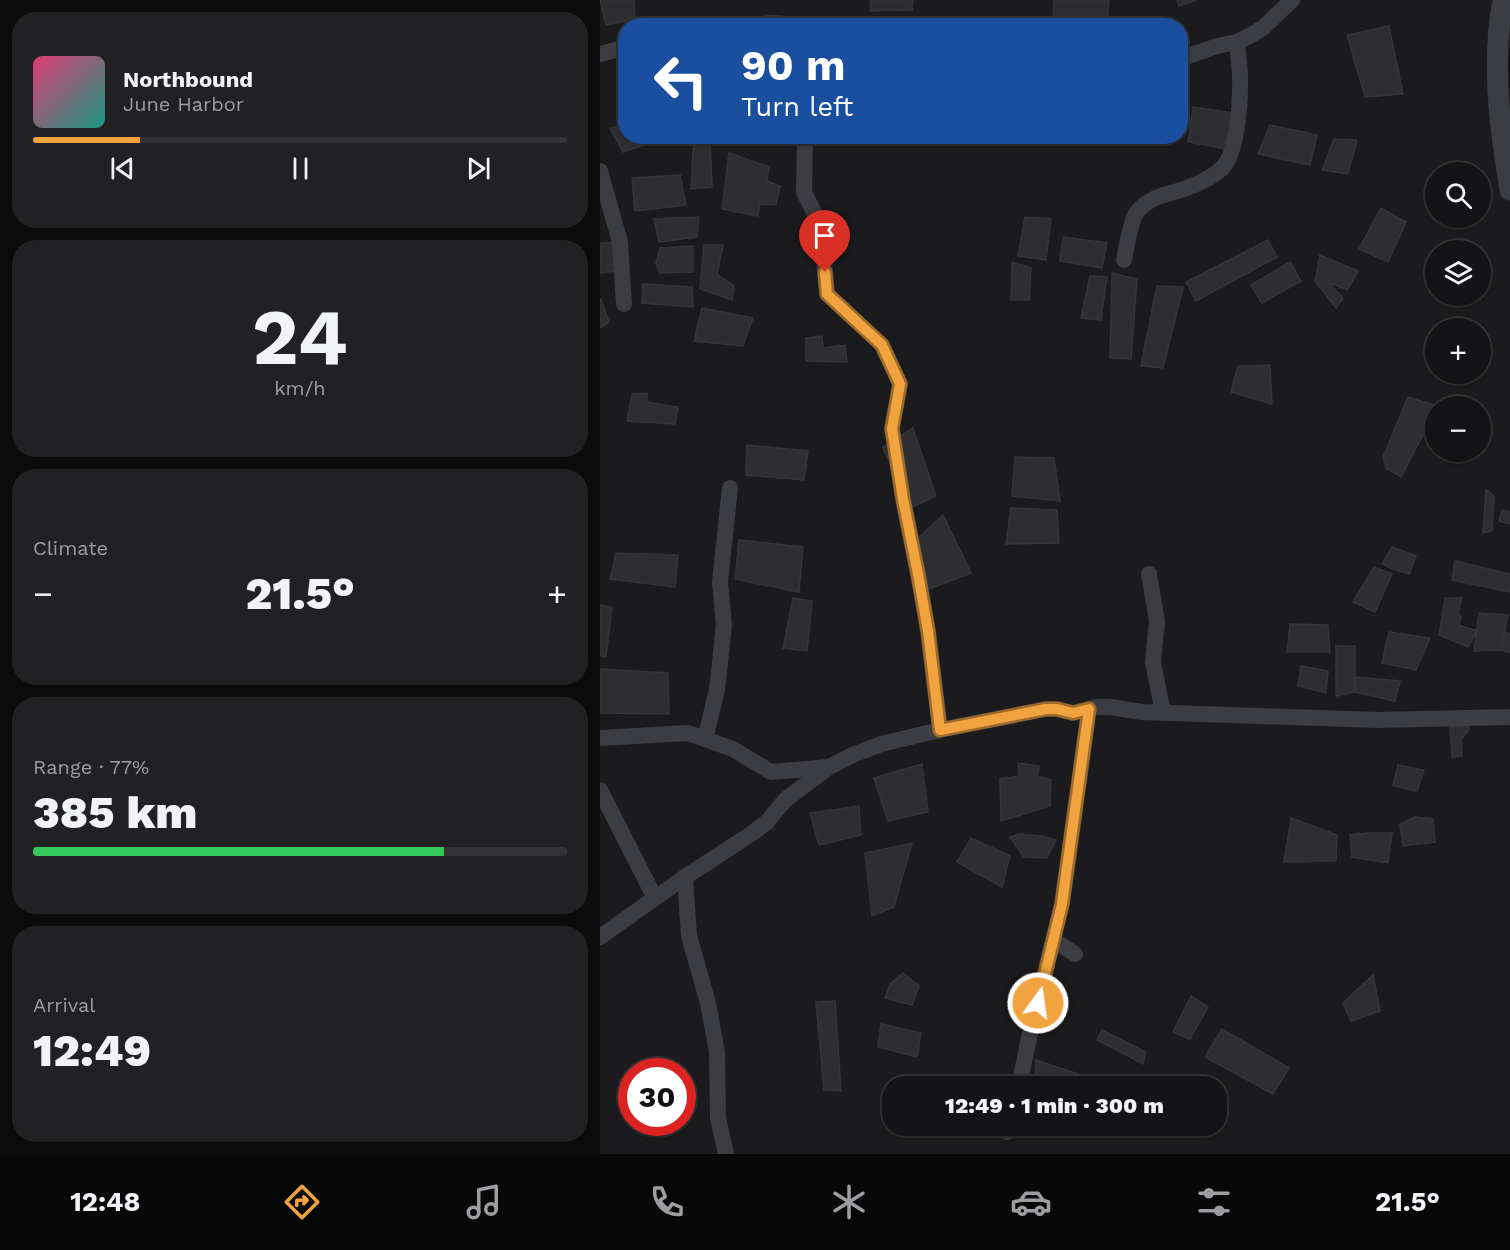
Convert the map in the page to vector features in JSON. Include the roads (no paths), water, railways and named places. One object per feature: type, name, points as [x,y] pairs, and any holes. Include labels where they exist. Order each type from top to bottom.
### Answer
[{"type":"street","points":[[1188,55],[1237,42],[1263,28],[1292,0]]},
{"type":"street","points":[[1503,0],[1498,29],[1497,87],[1510,190]]},
{"type":"street","points":[[1124,260],[1135,216],[1146,203],[1160,196],[1185,189],[1212,176],[1224,167],[1232,153],[1240,87],[1237,42]]},
{"type":"street","points":[[600,54],[618,49]]},
{"type":"street","points":[[805,144],[804,192],[821,227],[827,294],[882,345],[900,384],[892,429],[928,631],[940,730]]},
{"type":"street","points":[[600,171],[620,242],[624,304]]},
{"type":"street","points":[[705,739],[717,690],[724,625],[720,582],[730,488]]},
{"type":"street","points":[[1149,574],[1157,621],[1153,662],[1163,712]]},
{"type":"street","points":[[600,937],[751,834],[766,822],[784,800],[829,767],[881,744],[1046,709],[1073,713],[1110,707],[1142,712],[1378,720],[1510,717]]},
{"type":"street","points":[[1021,1076],[1062,904],[1089,709]]},
{"type":"street","points":[[600,738],[688,733],[733,748],[771,772],[829,767]]},
{"type":"street","points":[[600,790],[655,898]]},
{"type":"street","points":[[686,877],[689,936],[708,1003],[717,1052],[718,1118],[726,1154]]},
{"type":"street","points":[[1053,940],[1075,954]]}]
